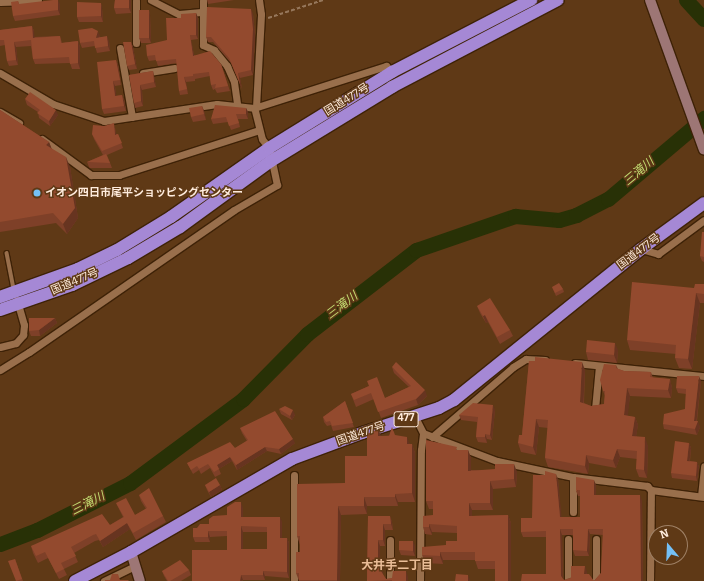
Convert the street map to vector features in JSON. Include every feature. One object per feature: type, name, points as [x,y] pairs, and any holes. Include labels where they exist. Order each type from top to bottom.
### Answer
[{"type":"highway","name":"国道477号","points":[[0,310],[17,298],[117,250],[171,217],[269,148],[392,72],[531,0]]},
{"type":"highway","name":"国道477号","points":[[0,297],[17,298],[72,285],[128,258],[180,227],[271,161],[392,88],[558,0]]},
{"type":"highway","name":"国道477号","points":[[75,581],[132,552],[292,459],[362,433],[415,417],[454,400],[641,249],[704,203]]},
{"type":"street","points":[[0,2],[38,0]]},
{"type":"street","points":[[136,0],[136,43]]},
{"type":"street","points":[[151,0],[179,14],[204,12]]},
{"type":"street","points":[[203,0],[203,45],[214,50],[226,66],[234,82],[237,104]]},
{"type":"street","points":[[0,370],[29,352],[234,210],[277,185],[269,148],[259,130],[255,108],[260,20],[259,0]]},
{"type":"street","points":[[650,0],[704,150]]},
{"type":"street","points":[[120,48],[132,117]]},
{"type":"street","points":[[0,73],[53,104],[98,120],[132,117],[217,104],[237,104],[255,108],[386,66],[392,72]]},
{"type":"street","points":[[125,76],[175,68]]},
{"type":"street","points":[[0,112],[29,130],[91,175],[119,175],[259,130]]},
{"type":"street","points":[[641,249],[658,254],[704,221]]},
{"type":"street","points":[[0,347],[16,342],[23,335],[24,325],[17,298]]},
{"type":"street","points":[[432,437],[526,359],[555,362]]},
{"type":"street","points":[[570,363],[704,376]]},
{"type":"street","points":[[595,409],[599,366]]},
{"type":"street","points":[[415,417],[423,433],[421,450],[420,581]]},
{"type":"street","points":[[423,433],[497,461],[573,477],[647,486],[651,490],[702,496],[704,466]]},
{"type":"street","points":[[294,475],[294,581]]},
{"type":"street","points":[[572,512],[573,477]]},
{"type":"street","points":[[650,581],[651,490]]},
{"type":"street","points":[[568,539],[568,581]]},
{"type":"street","points":[[390,540],[390,581]]},
{"type":"street","points":[[596,540],[596,581]]},
{"type":"street","points":[[132,552],[140,581]]},
{"type":"street","points":[[104,581],[135,566]]},
{"type":"lane","points":[[7,253],[17,298]]},
{"type":"path","points":[[260,20],[323,0]]},
{"type":"building","points":[[58,0],[58,10],[13,16],[11,2],[18,1],[19,4]]},
{"type":"building","points":[[115,0],[129,0],[129,8],[114,8]]},
{"type":"building","points":[[77,2],[101,3],[101,16],[77,17]]},
{"type":"building","points":[[207,7],[251,9],[253,29],[251,70],[238,73],[240,84],[229,58],[211,37],[206,37]]},
{"type":"building","points":[[139,10],[149,10],[149,38],[139,38]]},
{"type":"building","points":[[196,13],[196,35],[190,35],[193,56],[210,51],[221,64],[228,86],[215,88],[216,84],[211,85],[209,72],[184,77],[187,89],[179,91],[176,59],[156,61],[155,55],[147,56],[146,45],[167,40],[166,18],[181,18],[181,14]]},
{"type":"building","points":[[32,26],[33,38],[60,36],[61,43],[78,41],[78,63],[70,64],[69,57],[33,59],[31,40],[14,42],[16,60],[7,61],[4,40],[0,40],[0,30]]},
{"type":"building","points":[[92,28],[98,31],[96,38],[107,36],[108,46],[95,48],[94,41],[80,43],[78,30]]},
{"type":"building","points":[[123,42],[131,42],[135,64],[127,66]]},
{"type":"building","points":[[116,60],[120,80],[113,81],[115,96],[122,95],[124,106],[102,109],[97,62]]},
{"type":"building","points":[[153,71],[154,82],[140,85],[141,101],[134,103],[129,75]]},
{"type":"building","points":[[30,92],[56,110],[49,121],[37,113],[40,110],[25,99]]},
{"type":"building","points":[[215,105],[246,108],[246,114],[236,114],[239,123],[229,126],[226,117],[211,119]]},
{"type":"building","points":[[202,106],[204,114],[191,117],[189,108]]},
{"type":"building","name":"イオン四日市尾平ショッピングセンター","points":[[0,110],[49,142],[46,145],[66,157],[75,208],[63,224],[53,213],[0,222]]},
{"type":"building","points":[[114,123],[115,135],[118,134],[122,143],[102,151],[92,134],[93,125],[104,126]]},
{"type":"building","points":[[106,154],[110,163],[87,162]]},
{"type":"building","points":[[702,232],[704,232],[704,257],[700,256]]},
{"type":"building","points":[[632,282],[694,288],[695,284],[704,284],[704,294],[696,293],[688,359],[675,358],[676,345],[627,340]]},
{"type":"building","points":[[559,283],[563,289],[555,293],[552,287]]},
{"type":"building","points":[[490,298],[510,330],[497,337],[485,315],[483,316],[477,306]]},
{"type":"building","points":[[29,318],[55,318],[39,330],[29,331]]},
{"type":"building","points":[[587,340],[615,343],[614,355],[586,352]]},
{"type":"building","points":[[535,357],[582,362],[580,402],[591,406],[604,404],[605,391],[603,391],[600,380],[604,364],[616,365],[616,368],[624,371],[651,372],[650,377],[670,379],[668,390],[627,388],[624,415],[635,417],[632,436],[645,437],[644,470],[636,469],[637,451],[617,449],[613,460],[586,455],[585,466],[545,458],[548,420],[536,419],[533,447],[518,443],[519,435],[522,435],[529,361],[535,361]]},
{"type":"building","points":[[396,362],[425,390],[416,399],[378,412],[371,393],[354,400],[351,394],[369,386],[367,381],[377,377],[385,398],[411,386],[392,367]]},
{"type":"building","points":[[677,376],[699,376],[694,421],[698,421],[695,429],[663,424],[664,414],[685,409],[686,389],[676,388]]},
{"type":"building","points":[[345,401],[353,423],[332,426],[330,421],[326,422],[323,417]]},
{"type":"building","points":[[473,403],[493,405],[490,435],[485,434],[485,437],[476,437],[478,417],[459,415]]},
{"type":"building","points":[[285,406],[293,410],[290,416],[279,409]]},
{"type":"building","points":[[275,411],[293,439],[279,449],[265,447],[236,465],[230,457],[217,465],[219,469],[214,472],[208,464],[199,469],[197,466],[191,470],[187,463],[230,442],[235,448],[248,440],[240,428]]},
{"type":"building","points":[[392,427],[395,435],[407,437],[407,444],[412,444],[412,493],[395,494],[395,497],[364,497],[364,506],[338,506],[337,580],[299,580],[299,573],[296,573],[296,552],[300,552],[300,536],[297,536],[297,484],[345,483],[345,456],[367,456],[367,434],[378,429],[378,436],[389,436]]},
{"type":"building","points":[[426,440],[457,447],[456,450],[468,450],[468,471],[495,469],[495,464],[514,464],[514,479],[490,481],[490,503],[469,503],[469,516],[508,515],[508,581],[495,581],[495,561],[475,561],[475,552],[440,552],[440,556],[422,555],[422,547],[446,545],[446,541],[457,541],[457,526],[429,524],[429,527],[423,527],[423,516],[433,515],[433,501],[426,501]]},
{"type":"building","points":[[675,441],[689,443],[687,461],[697,462],[696,476],[671,473]]},
{"type":"building","points":[[545,471],[556,474],[560,517],[580,517],[580,490],[576,491],[576,477],[594,480],[594,495],[640,495],[641,581],[594,581],[521,581],[522,574],[546,574],[546,531],[521,532],[521,518],[532,518],[533,475],[545,475]],"holes":[[[560,529],[573,529],[573,550],[587,551],[588,529],[603,529],[601,573],[594,581],[589,574],[584,574],[585,566],[571,566],[571,578],[564,580],[561,576]]]},
{"type":"building","points":[[216,478],[220,485],[209,492],[205,485]]},
{"type":"building","points":[[149,488],[163,516],[133,533],[127,523],[100,541],[96,534],[93,535],[71,547],[76,556],[61,563],[64,569],[56,573],[45,552],[36,556],[31,546],[102,514],[110,525],[124,517],[116,503],[126,498],[135,515],[147,508],[139,495]]},
{"type":"building","points":[[235,502],[241,502],[241,517],[280,517],[280,538],[287,538],[287,572],[263,571],[263,575],[241,575],[240,581],[192,581],[192,550],[227,550],[227,531],[208,531],[208,537],[193,537],[193,528],[197,528],[200,524],[209,524],[209,519],[213,516],[227,515],[227,507]],"holes":[[[241,526],[267,527],[267,549],[241,549]]]},
{"type":"building","points":[[368,516],[390,516],[391,524],[383,524],[383,540],[378,540],[378,559],[381,559],[381,571],[386,579],[392,578],[393,571],[406,571],[406,581],[367,581]]},
{"type":"building","points":[[399,541],[413,541],[413,551],[399,550]]},
{"type":"building","points":[[15,559],[22,579],[16,581],[8,561]]},
{"type":"building","points":[[180,560],[189,570],[168,581],[162,571]]},
{"type":"building","points":[[112,574],[118,574],[120,580],[129,581],[105,581],[110,580]]},
{"type":"building","points":[[456,574],[468,575],[468,581],[455,581]]},
{"type":"waterway","points":[[686,0],[704,19]]},
{"type":"waterway","name":"三滝川","points":[[0,544],[37,530],[130,483],[243,399],[307,334],[416,250],[515,216],[559,220],[576,215],[608,199],[704,118]]},
{"type":"place","name":"イオン四日市尾平ショッピングセンター","points":[[37,193]]},
{"type":"district","name":"大井手二丁目","points":[[397,566]]}]
